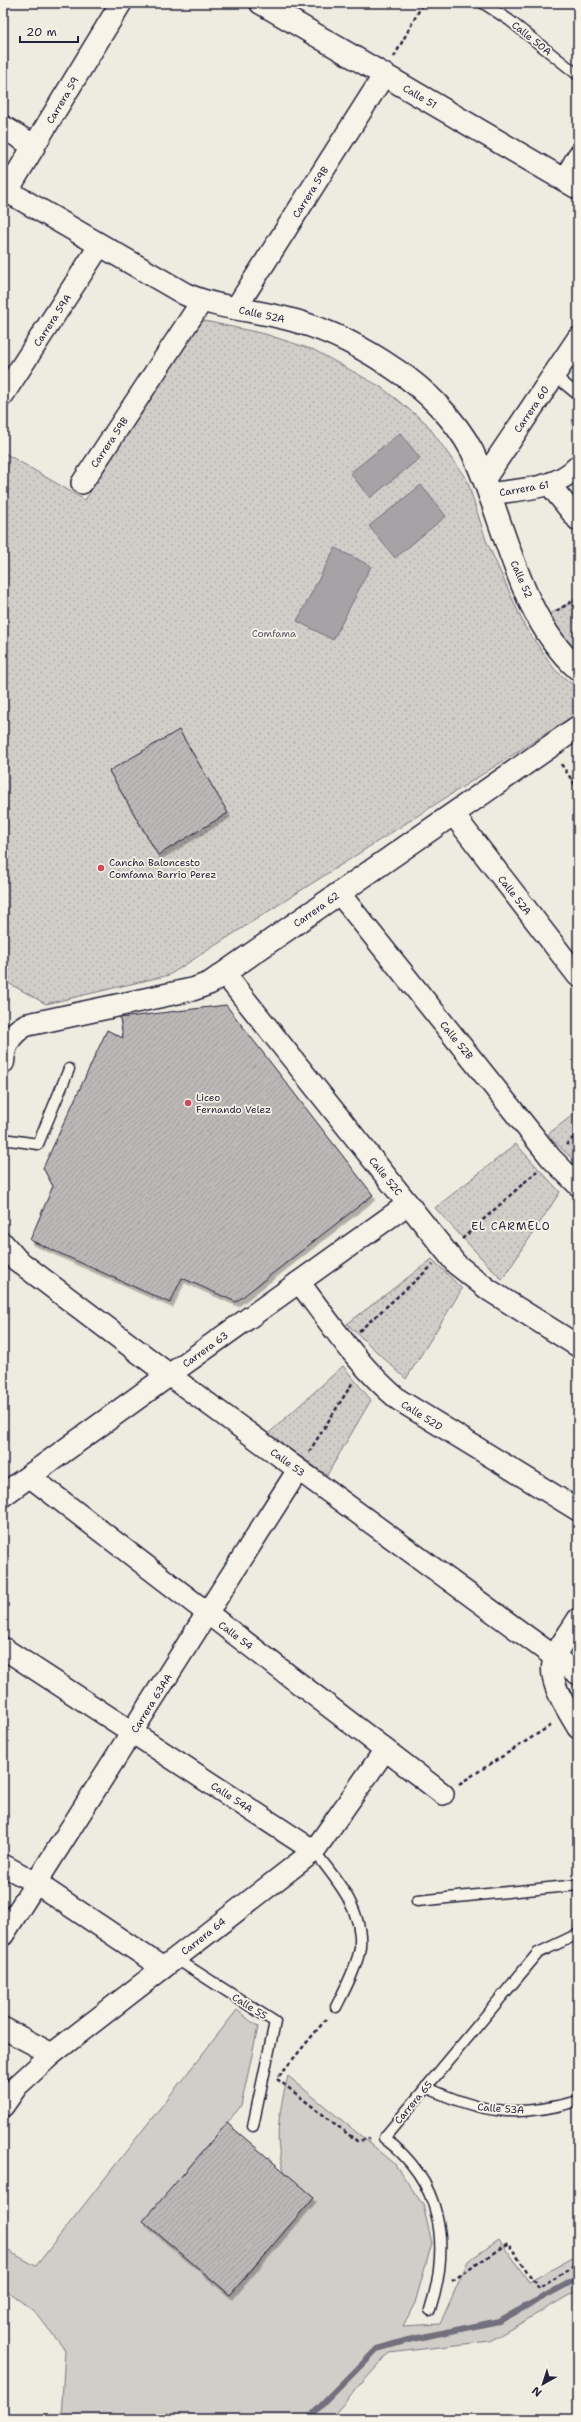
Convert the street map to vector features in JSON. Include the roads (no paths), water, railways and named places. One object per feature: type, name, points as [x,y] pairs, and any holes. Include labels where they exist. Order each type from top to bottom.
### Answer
[{"type":"street","name":"Carrera 59","points":[[4,192],[34,146],[121,3]]},
{"type":"street","name":"Calle 51","points":[[261,3],[571,184]]},
{"type":"street","name":"Carrera 59B","points":[[236,308],[384,75]]},
{"type":"street","points":[[3,127],[34,146]]},
{"type":"street","points":[[571,184],[578,156]]},
{"type":"street","name":"Calle 52A","points":[[4,192],[185,294],[202,301],[299,322],[367,351],[397,371],[425,393],[453,423],[471,450],[486,487]]},
{"type":"street","name":"Carrera 59A","points":[[3,396],[100,245]]},
{"type":"street","name":"Carrera 59B","points":[[82,482],[202,301]]},
{"type":"street","name":"Carrera 60","points":[[486,487],[554,375],[578,339]]},
{"type":"street","name":"Carrera 61","points":[[486,487],[550,485],[564,478],[578,466]]},
{"type":"street","points":[[550,485],[578,520]]},
{"type":"street","name":"Calle 52","points":[[486,487],[509,550],[544,628],[554,644],[578,669]]},
{"type":"street","name":"Carrera 62","points":[[3,1062],[7,1042],[18,1029],[26,1025],[194,989],[210,983],[578,727]]},
{"type":"street","name":"Calle 52A","points":[[453,814],[578,976]]},
{"type":"street","name":"Calle 52B","points":[[339,893],[551,1158],[578,1185]]},
{"type":"street","name":"Calle 52C","points":[[224,973],[456,1264],[470,1276],[578,1346]]},
{"type":"street","name":"Carrera 63","points":[[3,1495],[408,1204]]},
{"type":"street","name":"Calle 53","points":[[3,1244],[17,1260],[168,1375],[578,1674]]},
{"type":"street","name":"Calle 52D","points":[[299,1282],[363,1366],[378,1383],[399,1400],[578,1510]]},
{"type":"street","name":"Carrera 63AA","points":[[3,1935],[298,1470]]},
{"type":"street","name":"Calle 54","points":[[29,1476],[443,1794]]},
{"type":"street","points":[[574,1720],[555,1683],[552,1669],[555,1657],[578,1619]]},
{"type":"street","name":"Calle 54A","points":[[3,1648],[314,1851]]},
{"type":"street","name":"Carrera 64","points":[[3,2106],[17,2086],[52,2054],[314,1851],[386,1750]]},
{"type":"street","name":"Calle 55","points":[[3,1865],[36,1883],[169,1963]]},
{"type":"street","points":[[3,2028],[52,2054]]},
{"type":"lane","name":"Calle 50A","points":[[483,3],[509,20],[578,75]]},
{"type":"lane","points":[[554,375],[578,395]]},
{"type":"lane","points":[[3,1139],[38,1144],[69,1069]]},
{"type":"lane","name":"Calle 54A","points":[[314,1851],[341,1886],[360,1926],[360,1949],[336,2007]]},
{"type":"lane","points":[[417,1901],[578,1885]]},
{"type":"lane","name":"Carrera 65","points":[[430,2310],[436,2291],[441,2251],[439,2231],[429,2193],[421,2175],[406,2157],[384,2138],[538,1953],[578,1934]]},
{"type":"lane","name":"Calle 55","points":[[169,1963],[275,2022],[253,2126]]},
{"type":"lane","name":"Calle 53A","points":[[426,2087],[469,2106],[522,2112],[552,2108],[578,2101]]},
{"type":"waterway","points":[[308,2419],[377,2349],[408,2340],[499,2321],[578,2278]]},
{"type":"place","name":"Cancha Baloncesto Comfama Barrio Perez","points":[[101,868]]},
{"type":"place","name":"Liceo Fernando Velez","points":[[188,1103]]},
{"type":"district","name":"EL CARMELO","points":[[511,1226]]},
{"type":"park label","name":"Comfama","points":[[274,633]]}]
